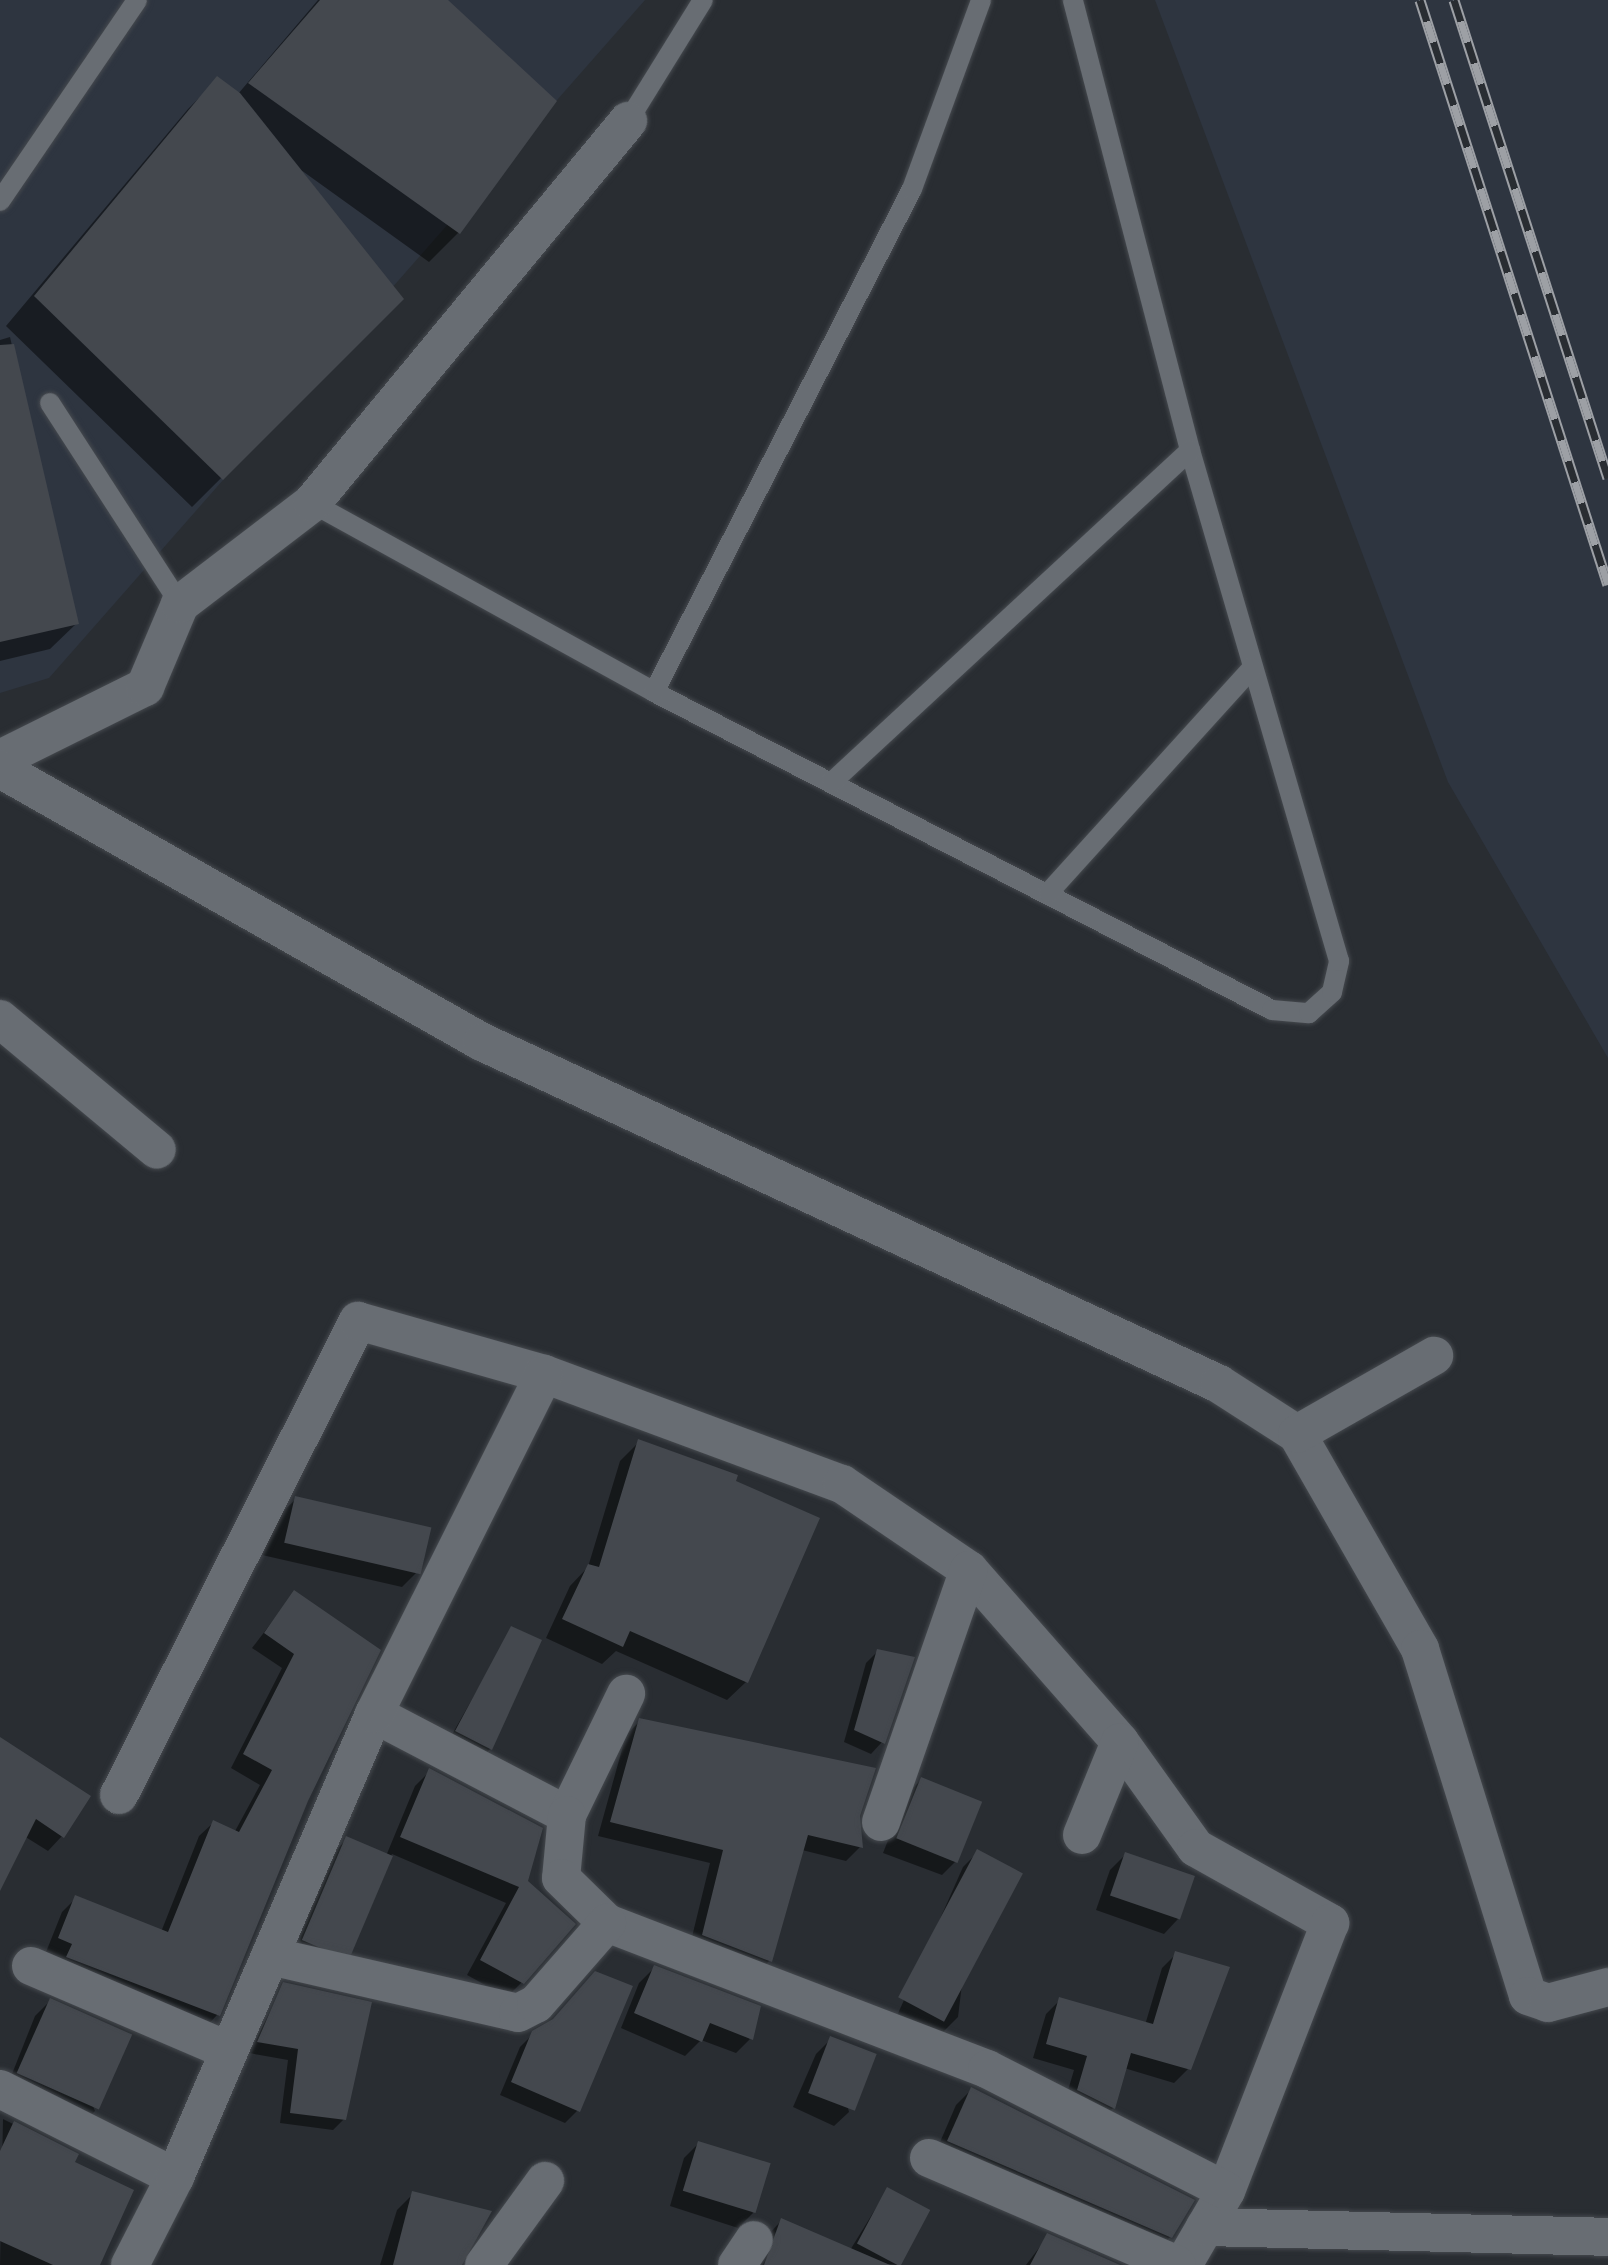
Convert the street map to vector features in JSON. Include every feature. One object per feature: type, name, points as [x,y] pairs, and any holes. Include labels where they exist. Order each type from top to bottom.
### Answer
[{"type":"street","points":[[0,758],[145,686],[180,604],[312,503],[628,121]]},
{"type":"street","points":[[0,769],[482,1042],[1219,1384],[1297,1434],[1420,1649],[1528,1996],[1548,2003],[1608,1987]]},
{"type":"street","points":[[0,1019],[157,1150]]},
{"type":"street","points":[[119,1794],[358,1321],[544,1374],[842,1484],[969,1570],[1120,1742],[1196,1848],[1330,1923],[1226,2191],[1180,2265],[929,2158]]},
{"type":"street","points":[[1297,1434],[1434,1356]]},
{"type":"street","points":[[130,2265],[175,2177],[374,1714],[544,1374]]},
{"type":"street","points":[[881,1822],[969,1570]]},
{"type":"street","points":[[626,1694],[568,1815],[561,1878],[606,1923],[988,2069],[1226,2191]]},
{"type":"street","points":[[374,1714],[568,1815]]},
{"type":"street","points":[[1082,1835],[1120,1742]]},
{"type":"street","points":[[270,1956],[518,2013],[536,2004],[606,1923]]},
{"type":"street","points":[[31,1966],[229,2051]]},
{"type":"street","points":[[0,2089],[175,2177]]},
{"type":"street","points":[[484,2265],[544,2181]]},
{"type":"street","points":[[1205,2227],[1608,2237]]},
{"type":"lane","points":[[0,201],[137,0]]},
{"type":"lane","points":[[628,121],[703,0]]},
{"type":"lane","points":[[654,692],[912,189],[981,0]]},
{"type":"lane","points":[[312,503],[654,692],[1272,1010],[1308,1012],[1332,992],[1338,961],[1190,450],[1073,0]]},
{"type":"lane","points":[[50,403],[180,604]]},
{"type":"lane","points":[[832,782],[1190,450]]},
{"type":"lane","points":[[1049,892],[1252,668]]},
{"type":"shaded area","points":[[0,0],[645,0],[49,678],[0,693]]},
{"type":"shaded area","points":[[1155,0],[1608,0],[1608,1058],[1448,782]]},
{"type":"building","points":[[320,0],[448,0],[557,101],[460,234],[248,83]]},
{"type":"building","points":[[217,76],[240,93],[404,299],[223,480],[34,296]]},
{"type":"building","points":[[14,344],[79,624],[0,642],[0,345]]},
{"type":"building","points":[[638,1439],[738,1475],[736,1481],[820,1518],[748,1683],[630,1631],[623,1647],[562,1619],[588,1564],[599,1567]]},
{"type":"building","points":[[295,1496],[431,1527],[421,1574],[284,1543]]},
{"type":"building","points":[[294,1590],[381,1650],[308,1801],[220,2016],[66,1957],[72,1944],[58,1938],[75,1895],[168,1932],[213,1820],[239,1832],[272,1770],[243,1754],[294,1654],[264,1633]]},
{"type":"building","points":[[511,1626],[542,1640],[492,1750],[455,1731]]},
{"type":"building","points":[[877,1649],[915,1657],[885,1744],[854,1730]]},
{"type":"building","points":[[639,1718],[876,1768],[860,1816],[863,1848],[808,1835],[772,1962],[702,1935],[723,1850],[610,1822]]},
{"type":"building","points":[[0,1737],[91,1796],[64,1838],[36,1819],[0,1891]]},
{"type":"building","points":[[429,1768],[543,1828],[528,1881],[576,1924],[524,1984],[480,1960],[519,1887],[400,1837]]},
{"type":"building","points":[[921,1777],[982,1802],[957,1863],[896,1838]]},
{"type":"building","points":[[346,1836],[393,1856],[349,1960],[302,1940]]},
{"type":"building","points":[[977,1849],[1023,1873],[944,2022],[898,1997]]},
{"type":"building","points":[[1125,1852],[1195,1876],[1180,1920],[1110,1895]]},
{"type":"building","points":[[1175,1951],[1230,1967],[1191,2070],[1131,2053],[1115,2109],[1077,2090],[1087,2056],[1046,2044],[1059,1997],[1153,2024]]},
{"type":"building","points":[[654,1965],[761,2006],[753,2040],[710,2023],[702,2042],[634,2013]]},
{"type":"building","points":[[595,1971],[633,1986],[580,2112],[511,2082],[532,2031],[553,2019]]},
{"type":"building","points":[[283,1982],[372,2002],[346,2120],[290,2113],[298,2049],[257,2042]]},
{"type":"building","points":[[50,1998],[132,2035],[99,2110],[17,2073]]},
{"type":"building","points":[[830,2036],[877,2054],[855,2111],[808,2093]]},
{"type":"building","points":[[971,2087],[1195,2200],[1172,2238],[947,2141]]},
{"type":"building","points":[[14,2121],[79,2154],[75,2162],[134,2190],[100,2265],[53,2265],[0,2241],[0,2151]]},
{"type":"building","points":[[698,2141],[771,2163],[755,2213],[683,2191]]},
{"type":"building","points":[[887,2187],[930,2210],[901,2265],[857,2244]]},
{"type":"building","points":[[412,2191],[492,2211],[462,2265],[393,2265]]},
{"type":"building","points":[[781,2218],[890,2265],[764,2265]]},
{"type":"building","points":[[1047,2233],[1120,2265],[1030,2265]]},
{"type":"railway","points":[[1420,0],[1608,585]]},
{"type":"railway","points":[[1454,0],[1608,478]]}]
